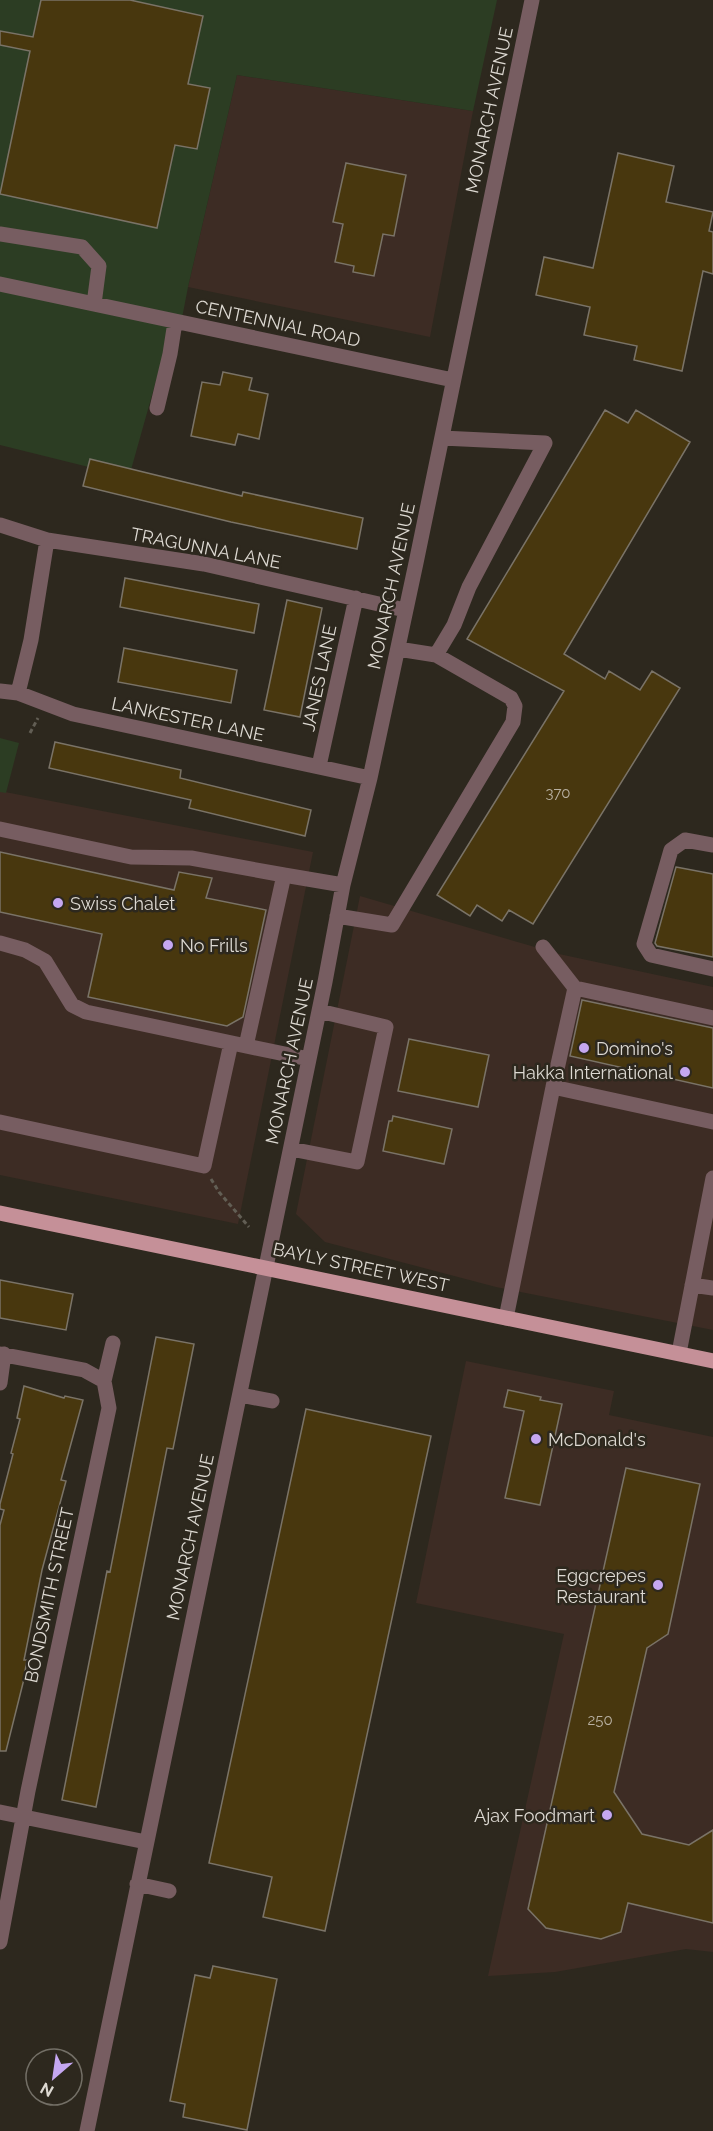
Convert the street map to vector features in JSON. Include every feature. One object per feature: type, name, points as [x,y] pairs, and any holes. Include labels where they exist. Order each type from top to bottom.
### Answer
[{"type":"main road","name":"BAYLY STREET WEST","points":[[0,1213],[713,1360]]},
{"type":"street","name":"MONARCH AVENUE","points":[[87,2131],[291,1149],[343,885],[370,778],[398,648],[532,0]]},
{"type":"street","points":[[0,234],[82,247],[99,266],[94,304]]},
{"type":"street","name":"CENTENNIAL ROAD","points":[[0,284],[453,380]]},
{"type":"street","points":[[158,408],[175,322]]},
{"type":"street","points":[[436,656],[454,625],[469,587],[545,443],[442,438]]},
{"type":"street","name":"TRAGUNNA LANE","points":[[0,525],[47,540],[204,564],[405,610]]},
{"type":"street","points":[[18,693],[31,640],[47,540]]},
{"type":"street","name":"JANES LANE","points":[[319,766],[356,598]]},
{"type":"street","points":[[337,916],[392,925],[513,722],[515,706],[511,698],[436,656],[398,648]]},
{"type":"street","name":"LANKESTER LANE","points":[[0,691],[18,693],[73,714],[370,778]]},
{"type":"street","points":[[0,829],[131,857],[190,858],[343,885]]},
{"type":"street","points":[[713,845],[685,840],[671,850],[644,944],[651,955],[713,969]]},
{"type":"street","points":[[246,1046],[284,875]]},
{"type":"street","points":[[0,944],[25,950],[45,961],[72,1005],[86,1012],[309,1059]]},
{"type":"street","points":[[543,947],[575,988],[713,1018]]},
{"type":"street","points":[[506,1317],[575,988]]},
{"type":"street","points":[[291,1149],[357,1162],[386,1027],[319,1011]]},
{"type":"street","points":[[0,1122],[204,1166],[231,1043]]},
{"type":"street","points":[[553,1087],[713,1122]]},
{"type":"street","points":[[679,1353],[713,1178]]},
{"type":"street","points":[[692,1285],[713,1288]]},
{"type":"street","name":"BONDSMITH STREET","points":[[0,1942],[23,1816],[109,1408],[104,1381],[113,1343]]},
{"type":"street","points":[[0,1383],[2,1354],[84,1370],[104,1381]]},
{"type":"street","points":[[240,1395],[272,1401]]},
{"type":"street","points":[[0,1812],[146,1842]]},
{"type":"street","points":[[137,1884],[169,1891]]},
{"type":"path","points":[[204,1166],[219,1192],[249,1227]]},
{"type":"shaded area","points":[[237,75],[473,111],[430,337],[188,287]]},
{"type":"shaded area","points":[[0,791],[313,852],[238,1224],[0,1175]]},
{"type":"shaded area","points":[[360,896],[559,954],[713,987],[713,1330],[496,1287],[325,1242],[296,1214]]},
{"type":"shaded area","points":[[466,1361],[614,1391],[609,1415],[713,1437],[713,1952],[686,1949],[555,1972],[488,1976],[564,1634],[416,1603]]},
{"type":"green space","points":[[0,0],[497,0],[473,111],[237,75],[178,339],[168,338],[129,477],[0,445]]},
{"type":"green space","points":[[0,738],[19,743],[6,793],[0,792]]},
{"type":"building","points":[[41,0],[130,0],[203,16],[188,84],[210,88],[197,149],[175,145],[157,228],[0,194],[30,51],[0,45],[0,31],[33,37]]},
{"type":"building","points":[[618,153],[674,166],[666,202],[713,212],[709,231],[713,232],[713,274],[703,271],[682,371],[634,360],[637,346],[584,335],[590,307],[536,295],[544,257],[593,268]]},
{"type":"building","points":[[346,163],[406,175],[394,236],[383,234],[374,276],[353,272],[354,266],[335,262],[343,224],[333,222]]},
{"type":"building","points":[[223,372],[252,378],[249,390],[268,394],[259,439],[238,434],[235,445],[191,436],[202,382],[220,385]]},
{"type":"building","points":[[605,410],[628,423],[636,410],[690,442],[564,654],[605,679],[609,671],[640,690],[652,671],[680,688],[533,924],[509,910],[502,921],[477,905],[470,916],[437,895],[564,691],[467,639]]},
{"type":"building","points":[[90,459],[242,496],[243,492],[363,518],[357,549],[231,522],[83,486]]},
{"type":"building","points":[[125,578],[259,604],[254,633],[120,607]]},
{"type":"building","points":[[287,600],[322,608],[300,717],[264,710]]},
{"type":"building","points":[[124,648],[237,670],[231,703],[118,682]]},
{"type":"building","points":[[55,742],[181,770],[180,778],[311,810],[305,836],[189,808],[191,800],[49,768]]},
{"type":"building","points":[[0,852],[174,890],[179,872],[212,878],[206,898],[266,910],[243,1017],[227,1026],[88,997],[102,934],[0,912]]},
{"type":"building","points":[[676,867],[713,874],[713,957],[657,946],[655,943]]},
{"type":"building","points":[[582,1000],[713,1028],[713,1088],[570,1056]]},
{"type":"building","points":[[409,1039],[489,1055],[478,1107],[398,1091]]},
{"type":"building","points":[[393,1116],[452,1129],[444,1164],[383,1151],[389,1121],[392,1121]]},
{"type":"building","points":[[0,1280],[73,1294],[66,1330],[0,1318]]},
{"type":"building","points":[[156,1337],[194,1344],[173,1449],[167,1448],[96,1807],[62,1800]]},
{"type":"building","points":[[24,1386],[64,1398],[65,1396],[83,1400],[61,1480],[66,1481],[42,1570],[24,1660],[27,1660],[23,1683],[6,1751],[0,1751],[0,1525],[4,1510],[0,1509],[0,1504],[13,1454],[11,1453],[20,1419],[17,1418]]},
{"type":"building","name":"McDonald's","points":[[508,1390],[562,1404],[540,1505],[505,1498],[524,1411],[504,1407]]},
{"type":"building","points":[[306,1409],[431,1436],[325,1931],[263,1917],[272,1877],[209,1863]]},
{"type":"building","points":[[626,1468],[700,1484],[668,1634],[647,1648],[614,1792],[642,1834],[689,1845],[713,1830],[713,1923],[628,1903],[621,1932],[601,1939],[546,1928],[528,1909]]},
{"type":"building","points":[[213,1966],[277,1979],[247,2130],[183,2117],[185,2104],[170,2101],[195,1975],[210,1978]]},
{"type":"place","name":"Swiss Chalet","points":[[58,903]]},
{"type":"place","name":"No Frills","points":[[168,945]]},
{"type":"place","name":"Domino's","points":[[584,1048]]},
{"type":"place","name":"Hakka International","points":[[685,1072]]},
{"type":"place","name":"McDonald's","points":[[536,1439]]},
{"type":"place","name":"Eggcrepes Restaurant","points":[[658,1585]]},
{"type":"place","name":"Ajax Foodmart","points":[[607,1815]]}]
